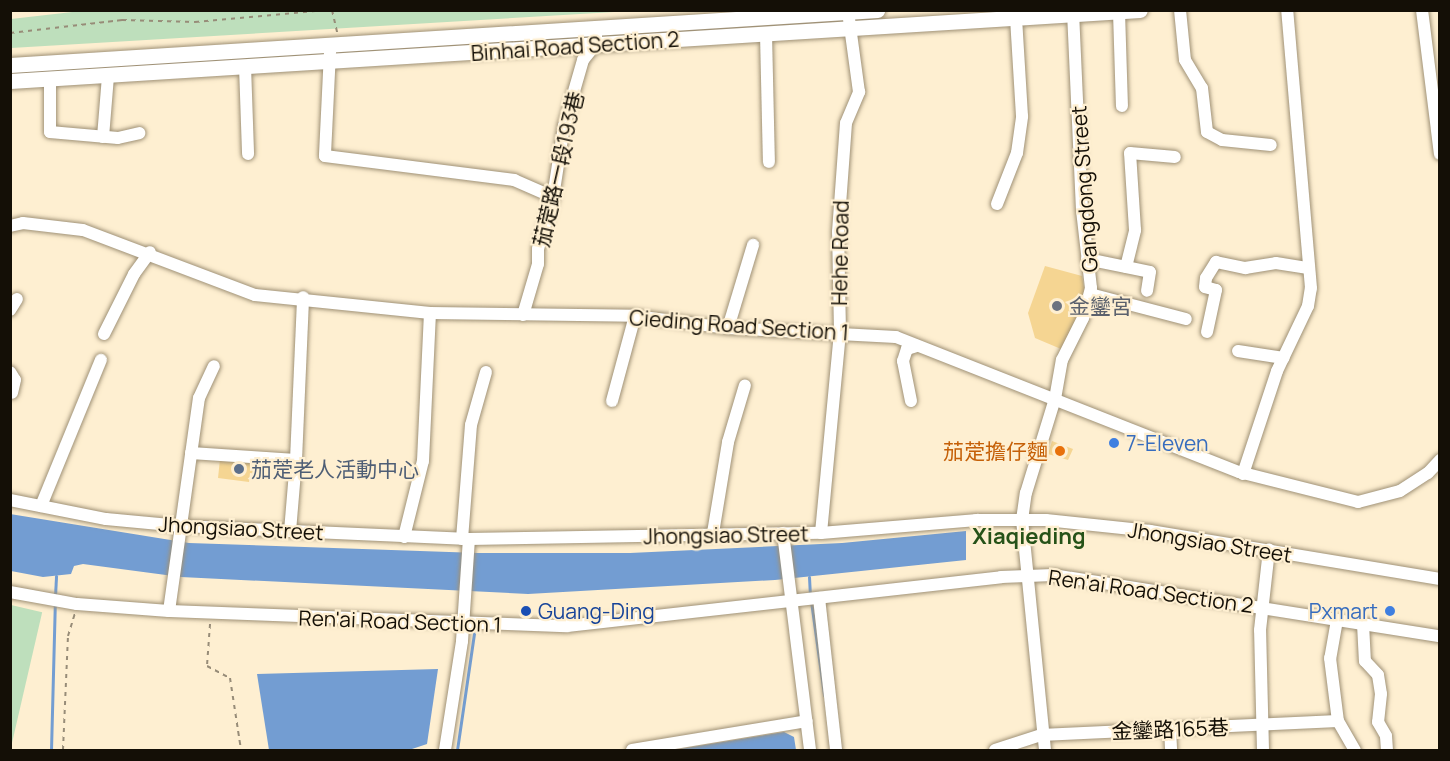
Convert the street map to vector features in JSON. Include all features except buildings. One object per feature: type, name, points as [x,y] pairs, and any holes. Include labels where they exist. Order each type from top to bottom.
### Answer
[{"type":"main road","name":"Binhai Road Section 2","points":[[10,65],[877,10]]},
{"type":"main road","name":"Binhai Road Section 2","points":[[10,81],[245,66],[331,63],[1140,10]]},
{"type":"main road","points":[[150,56],[150,73]]},
{"type":"street","points":[[1180,10],[1185,60],[1202,88],[1207,132],[1222,140],[1271,145]]},
{"type":"street","points":[[1244,474],[1282,358],[1310,298],[1287,10]]},
{"type":"street","points":[[1422,10],[1440,154]]},
{"type":"street","name":"Hehe Road","points":[[821,534],[840,332],[838,232],[846,123],[859,92],[849,12]]},
{"type":"street","points":[[1119,12],[1122,106]]},
{"type":"street","name":"Gangdong Street","points":[[1045,750],[1041,735],[1022,520],[1026,493],[1055,399],[1062,360],[1090,294],[1073,13]]},
{"type":"street","points":[[997,204],[1017,153],[1022,116],[1017,18]]},
{"type":"street","points":[[596,27],[596,44]]},
{"type":"street","points":[[766,34],[769,162]]},
{"type":"street","name":"茄萣路一段193巷","points":[[523,315],[553,197],[564,126],[583,60],[596,44]]},
{"type":"street","points":[[334,45],[325,156],[514,180],[553,197]]},
{"type":"street","points":[[245,66],[248,154]]},
{"type":"street","points":[[103,137],[108,76]]},
{"type":"street","points":[[50,79],[50,132],[103,137],[139,133]]},
{"type":"street","points":[[1126,267],[1136,230],[1130,153],[1175,157]]},
{"type":"street","name":"Cieding Road Section 1","points":[[10,226],[34,224],[83,230],[150,252],[248,292],[430,313],[635,316],[728,328],[840,332],[896,337],[1244,474],[1358,502],[1400,491],[1428,473],[1440,460]]},
{"type":"street","points":[[728,328],[753,245]]},
{"type":"street","points":[[104,334],[134,274],[150,252]]},
{"type":"street","points":[[1087,259],[1150,272],[1147,291]]},
{"type":"street","points":[[1207,332],[1216,290],[1205,287],[1206,278],[1216,262],[1245,268],[1276,263],[1307,268]]},
{"type":"street","points":[[1090,294],[1186,318]]},
{"type":"street","points":[[290,531],[296,459],[303,297]]},
{"type":"street","points":[[404,537],[423,461],[430,313]]},
{"type":"street","points":[[612,401],[635,316]]},
{"type":"street","points":[[911,402],[903,361],[907,349],[917,346]]},
{"type":"street","points":[[1238,351],[1282,358]]},
{"type":"street","points":[[41,506],[101,360]]},
{"type":"street","points":[[169,611],[201,391],[214,366]]},
{"type":"street","points":[[10,372],[15,380],[12,393]]},
{"type":"street","points":[[445,750],[464,624],[471,424],[486,372]]},
{"type":"street","points":[[713,533],[728,442],[745,385]]},
{"type":"street","points":[[191,453],[296,459]]},
{"type":"street","name":"Jhongsiao Street","points":[[10,500],[106,519],[181,526],[466,542],[588,540],[713,533],[783,538],[977,520],[1022,520],[1150,531],[1440,579]]},
{"type":"street","points":[[783,538],[787,578],[806,599],[836,750]]},
{"type":"street","points":[[1263,750],[1262,608],[1269,550]]},
{"type":"street","name":"Ren'ai Road Section 2","points":[[806,599],[1026,576],[1080,578],[1440,636]]},
{"type":"street","name":"Ren'ai Road Section 1","points":[[10,592],[73,603],[169,611],[464,624],[567,626],[806,599]]},
{"type":"street","points":[[806,599],[807,721],[810,750]]},
{"type":"street","points":[[1337,620],[1330,658],[1338,721],[1355,750]]},
{"type":"street","points":[[1363,624],[1365,661],[1378,675],[1381,694],[1378,722],[1386,736],[1386,750]]},
{"type":"street","points":[[632,750],[807,721]]},
{"type":"street","name":"金鑾路165巷","points":[[995,750],[1041,735],[1338,721]]},
{"type":"street","points":[[1170,729],[1171,750]]},
{"type":"path","points":[[10,33],[122,21],[195,22],[330,10],[334,45]]},
{"type":"path","points":[[63,750],[68,636],[73,603]]},
{"type":"path","points":[[211,613],[207,666],[230,678],[241,750]]},
{"type":"green space","points":[[81,11],[631,11],[11,48],[11,19]]},
{"type":"green space","points":[[11,605],[42,612],[10,750],[10,750]]},
{"type":"water","points":[[10,514],[189,543],[478,553],[630,553],[842,543],[966,531],[966,560],[775,580],[528,594],[181,577],[83,564],[74,566],[71,574],[43,577],[11,571]]},
{"type":"water","points":[[438,669],[427,744],[409,750],[269,750],[257,674]]},
{"type":"water","points":[[784,732],[794,737],[796,750],[673,750]]},
{"type":"waterway","points":[[55,596],[56,576]]},
{"type":"waterway","points":[[809,577],[810,594]]},
{"type":"waterway","points":[[811,601],[824,695]]},
{"type":"waterway","points":[[51,750],[55,602]]},
{"type":"waterway","points":[[457,750],[474,633]]},
{"type":"place","name":"金鑾宮","points":[[1057,306]]},
{"type":"place","name":"7-Eleven","points":[[1114,443]]},
{"type":"place","name":"茄萣擔仔麵","points":[[1060,451]]},
{"type":"place","name":"茄萣老人活動中心","points":[[239,469]]},
{"type":"place","name":"Guang-Ding","points":[[526,611]]},
{"type":"place","name":"Pxmart","points":[[1390,611]]},
{"type":"district","name":"Xiaqieding","points":[[1029,537]]}]
